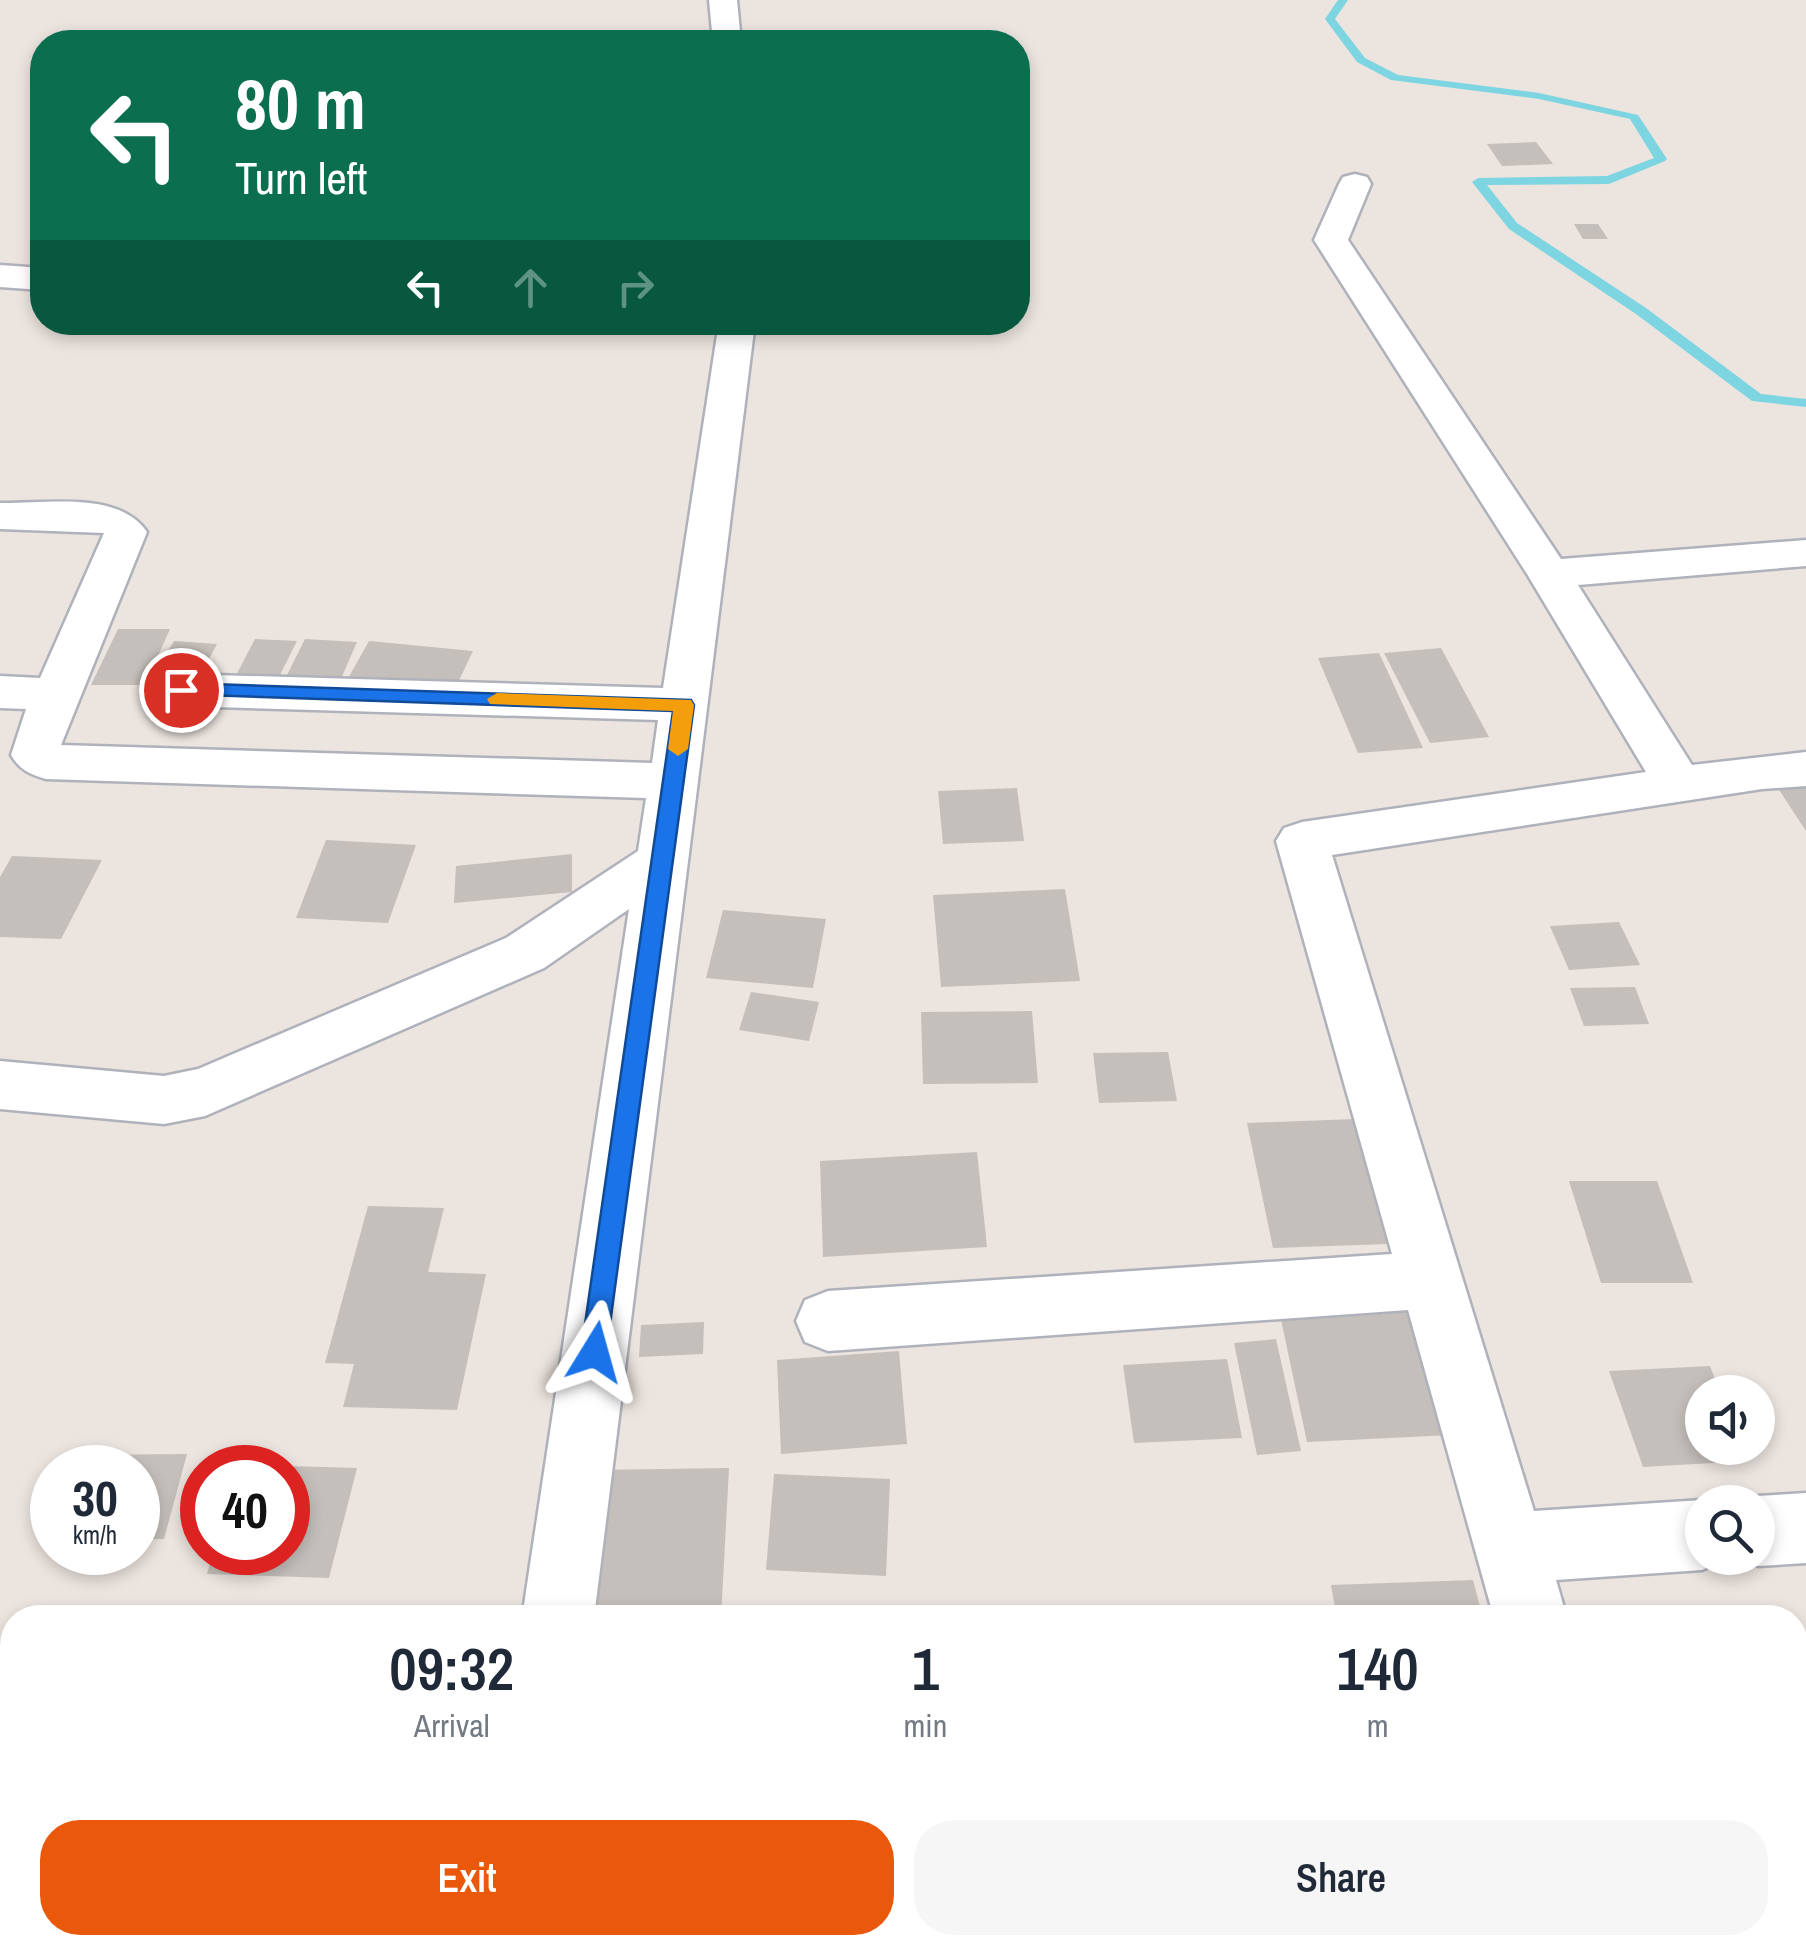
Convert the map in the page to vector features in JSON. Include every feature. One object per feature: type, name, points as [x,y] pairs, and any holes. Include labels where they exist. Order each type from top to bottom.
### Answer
[{"type":"street","points":[[723,0],[726,30]]},
{"type":"street","points":[[1356,184],[1332,240],[1549,574],[1679,785]]},
{"type":"street","points":[[0,276],[30,277]]},
{"type":"street","points":[[560,1605],[736,335]]},
{"type":"street","points":[[0,516],[105,518],[120,524],[126,532],[38,737],[35,755],[46,762],[673,781]]},
{"type":"street","points":[[1549,574],[1806,552]]},
{"type":"street","points":[[181,690],[684,705]]},
{"type":"street","points":[[0,692],[56,694]]},
{"type":"street","points":[[1527,1605],[1302,841],[1806,769]]},
{"type":"street","points":[[0,1085],[164,1100],[205,1092],[525,954],[663,860]]},
{"type":"street","points":[[828,1321],[1431,1280]]},
{"type":"street","points":[[1775,1530],[1806,1528]]},
{"type":"street","points":[[1510,1548],[1685,1536]]},
{"type":"building","points":[[1536,142],[1553,164],[1502,166],[1487,144]]},
{"type":"building","points":[[1574,224],[1598,224],[1608,239],[1583,239]]},
{"type":"building","points":[[118,629],[170,629],[145,685],[91,685]]},
{"type":"building","points":[[255,639],[297,641],[273,689],[230,687]]},
{"type":"building","points":[[305,639],[357,642],[337,688],[282,685]]},
{"type":"building","points":[[174,641],[217,644],[198,679],[153,677]]},
{"type":"building","points":[[369,641],[473,651],[453,693],[346,682]]},
{"type":"building","points":[[1441,648],[1489,737],[1430,743],[1384,653]]},
{"type":"building","points":[[1379,653],[1423,748],[1358,753],[1318,658]]},
{"type":"building","points":[[1806,776],[1806,831],[1772,779]]},
{"type":"building","points":[[1017,788],[1024,841],[943,844],[938,791]]},
{"type":"building","points":[[326,840],[416,845],[388,923],[296,918]]},
{"type":"building","points":[[572,854],[572,892],[454,903],[456,866]]},
{"type":"building","points":[[12,856],[102,860],[61,939],[0,937],[0,877]]},
{"type":"building","points":[[1065,889],[1080,981],[941,987],[933,895]]},
{"type":"building","points":[[723,910],[826,919],[813,988],[706,978]]},
{"type":"building","points":[[1619,922],[1640,965],[1569,970],[1550,926]]},
{"type":"building","points":[[1635,987],[1649,1024],[1584,1026],[1570,988]]},
{"type":"building","points":[[751,992],[819,1002],[809,1041],[739,1030]]},
{"type":"building","points":[[1032,1011],[1038,1083],[923,1084],[921,1012]]},
{"type":"building","points":[[1168,1052],[1177,1101],[1099,1103],[1093,1053]]},
{"type":"building","points":[[1355,1119],[1388,1244],[1273,1248],[1247,1123]]},
{"type":"building","points":[[977,1152],[987,1247],[823,1257],[820,1161]]},
{"type":"building","points":[[1569,1181],[1657,1181],[1693,1283],[1601,1283]]},
{"type":"building","points":[[368,1206],[444,1208],[428,1272],[486,1274],[457,1410],[343,1407],[354,1364],[325,1363]]},
{"type":"building","points":[[1416,1308],[1451,1435],[1307,1442],[1280,1315]]},
{"type":"building","points":[[704,1322],[703,1354],[639,1357],[641,1325]]},
{"type":"building","points":[[1276,1339],[1301,1451],[1257,1455],[1234,1343]]},
{"type":"building","points":[[899,1351],[907,1444],[781,1454],[777,1360]]},
{"type":"building","points":[[1227,1359],[1242,1438],[1134,1443],[1123,1365]]},
{"type":"building","points":[[1710,1366],[1713,1375],[1685,1375],[1685,1465],[1643,1467],[1609,1371]]},
{"type":"building","points":[[160,1454],[180,1454],[180,1480],[164,1539],[160,1539]]},
{"type":"building","points":[[310,1467],[357,1468],[329,1578],[238,1575],[310,1575]]},
{"type":"building","points":[[729,1468],[722,1605],[580,1605],[594,1470]]},
{"type":"building","points":[[774,1474],[890,1479],[886,1576],[766,1570]]},
{"type":"building","points":[[1473,1580],[1480,1605],[1335,1605],[1331,1585]]},
{"type":"waterway","points":[[1343,0],[1330,19],[1361,60],[1395,78],[1539,96],[1634,117],[1661,159],[1609,180],[1478,182],[1513,226],[1641,311],[1757,398],[1806,403]]},
{"type":"slow traffic","points":[[497,699],[684,705],[678,749]]},
{"type":"route","points":[[181,690],[684,705],[595,1352]]}]
